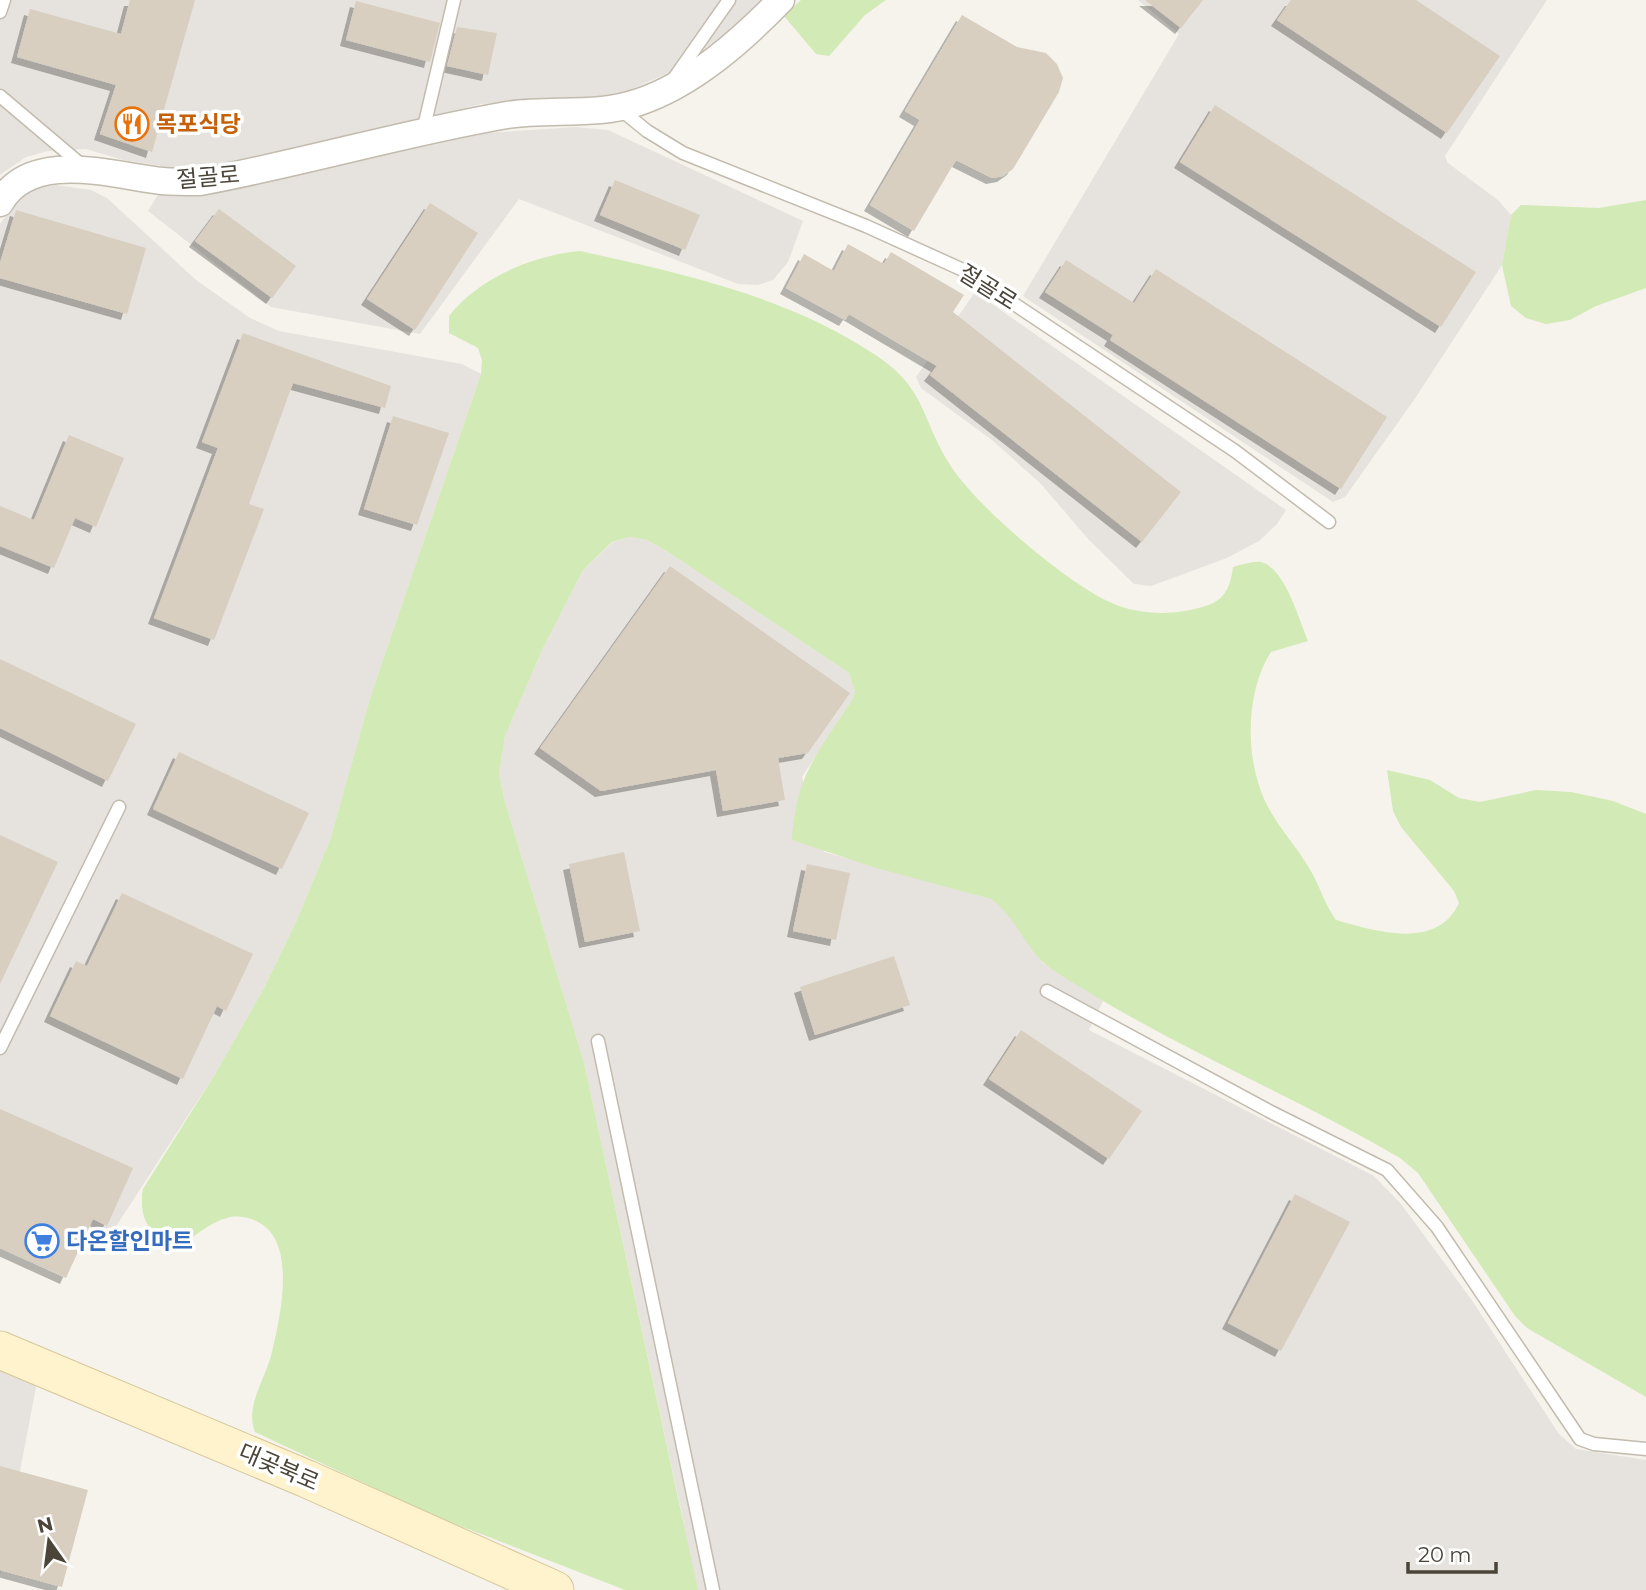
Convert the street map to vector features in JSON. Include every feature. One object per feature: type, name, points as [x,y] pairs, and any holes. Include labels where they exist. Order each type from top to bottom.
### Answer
[{"type":"street","name":"절골로","points":[[0,203],[4,196],[33,175],[84,168],[162,181],[200,182],[423,131],[511,115],[617,107],[639,102],[681,82],[750,32],[781,0]]},
{"type":"street","name":"대곶북로","points":[[0,1350],[307,1479],[555,1590]]},
{"type":"lane","points":[[0,12],[4,0]]},
{"type":"lane","points":[[423,131],[454,0]]},
{"type":"lane","points":[[666,89],[729,0]]},
{"type":"lane","points":[[0,96],[84,168]]},
{"type":"lane","name":"절골로","points":[[617,107],[647,131],[683,153],[866,226],[963,270],[1235,451],[1329,522]]},
{"type":"lane","points":[[0,1048],[119,807]]},
{"type":"lane","points":[[1046,991],[1269,1111],[1387,1170],[1437,1227],[1580,1439],[1594,1444],[1646,1449]]},
{"type":"lane","points":[[598,1041],[713,1590]]},
{"type":"shaded area","points":[[0,0],[763,0],[744,20],[675,70],[627,91],[600,96],[481,104],[268,156],[210,165],[174,168],[123,160],[86,149],[48,151],[26,157],[0,175]]},
{"type":"shaded area","points":[[1138,0],[1547,0],[1445,156],[1448,163],[1498,200],[1511,215],[1502,265],[1414,400],[1345,497],[1333,502],[1023,296],[1179,34]]},
{"type":"shaded area","points":[[576,127],[608,130],[803,221],[788,262],[773,280],[758,285],[738,284],[519,199],[420,334],[271,307],[148,211],[159,193],[200,195],[487,133]]},
{"type":"shaded area","points":[[56,185],[91,190],[107,198],[196,280],[250,318],[279,331],[462,364],[481,374],[372,692],[330,840],[297,920],[264,988],[217,1071],[111,1234],[0,1187],[0,224],[20,196],[35,188]]},
{"type":"shaded area","points":[[975,292],[1286,510],[1277,524],[1259,541],[1227,558],[1151,586],[1134,584],[1089,540],[1041,484],[992,440],[921,388],[916,377]]},
{"type":"shaded area","points":[[629,537],[647,540],[668,552],[849,673],[855,692],[852,700],[802,777],[824,852],[991,899],[1006,910],[1043,963],[1103,1001],[1089,1030],[1374,1176],[1401,1204],[1471,1299],[1559,1434],[1576,1449],[1646,1460],[1646,1590],[692,1590],[683,1519],[584,1063],[505,802],[499,774],[505,736],[543,648],[583,570],[613,542]]},
{"type":"shaded area","points":[[0,1366],[37,1382],[0,1576]]},
{"type":"green space","points":[[801,0],[886,0],[865,15],[829,56],[816,54],[784,16]]},
{"type":"green space","points":[[1646,200],[1646,288],[1596,306],[1570,320],[1546,324],[1526,318],[1511,306],[1502,265],[1511,215],[1521,205],[1599,208]]},
{"type":"green space","points":[[580,251],[695,278],[772,303],[844,335],[877,356],[893,368],[914,392],[949,463],[978,499],[1048,562],[1072,580],[1112,603],[1129,609],[1157,613],[1196,609],[1213,603],[1224,594],[1233,567],[1258,562],[1270,566],[1284,584],[1308,641],[1271,652],[1262,668],[1252,705],[1251,746],[1254,765],[1265,801],[1309,868],[1336,920],[1386,932],[1421,932],[1436,927],[1449,918],[1459,903],[1454,891],[1401,827],[1393,811],[1387,770],[1430,780],[1459,798],[1480,802],[1536,790],[1571,792],[1613,801],[1646,814],[1646,1397],[1527,1328],[1515,1316],[1418,1173],[1400,1158],[1138,1021],[1053,970],[1036,954],[1008,916],[991,899],[873,867],[792,840],[794,817],[804,781],[819,750],[855,692],[849,673],[668,552],[647,540],[629,537],[612,542],[583,570],[543,648],[505,736],[499,774],[505,802],[584,1063],[698,1590],[625,1590],[432,1515],[255,1432],[252,1413],[271,1356],[281,1303],[282,1263],[278,1246],[270,1232],[258,1222],[231,1217],[220,1220],[176,1246],[152,1231],[142,1209],[143,1189],[217,1071],[264,988],[297,920],[330,840],[372,692],[481,374],[482,360],[478,348],[449,333],[449,316],[475,290],[508,271],[562,253]]},
{"type":"building","points":[[130,0],[195,0],[152,152],[100,134],[116,85],[17,57],[30,9],[121,34]]},
{"type":"building","points":[[1145,0],[1203,0],[1181,28]]},
{"type":"building","points":[[1291,0],[1416,0],[1500,56],[1447,133],[1277,20]]},
{"type":"building","points":[[356,1],[440,23],[430,62],[346,40]]},
{"type":"building","points":[[962,15],[1017,47],[1046,53],[1057,64],[1063,78],[1059,92],[1013,169],[1003,176],[992,178],[956,160],[914,231],[870,205],[920,120],[905,111]]},
{"type":"building","points":[[457,27],[497,33],[488,75],[447,66]]},
{"type":"building","points":[[1215,105],[1476,272],[1441,327],[1180,162]]},
{"type":"building","points":[[615,180],[700,215],[685,250],[600,215]]},
{"type":"building","points":[[430,203],[478,233],[415,330],[367,299]]},
{"type":"building","points":[[219,209],[296,266],[272,298],[195,241]]},
{"type":"building","points":[[16,210],[146,248],[127,314],[0,278],[0,263]]},
{"type":"building","points":[[848,244],[884,264],[891,252],[964,295],[953,312],[1181,492],[1142,542],[930,375],[937,366],[849,314],[845,320],[786,288],[804,254],[834,271]]},
{"type":"building","points":[[1066,260],[1134,303],[1156,269],[1387,417],[1341,489],[1110,340],[1113,335],[1045,292]]},
{"type":"building","points":[[243,333],[391,386],[385,408],[293,383],[249,504],[264,509],[214,640],[154,618],[218,448],[202,442]]},
{"type":"building","points":[[393,416],[449,433],[417,525],[364,509]]},
{"type":"building","points":[[69,435],[124,458],[96,527],[75,518],[54,568],[0,546],[0,506],[34,520]]},
{"type":"building","points":[[670,566],[850,693],[808,753],[778,758],[785,800],[723,811],[716,770],[601,791],[540,748]]},
{"type":"building","points":[[0,659],[136,724],[108,781],[0,728]]},
{"type":"building","points":[[179,752],[309,813],[282,869],[153,809]]},
{"type":"building","points":[[0,835],[58,862],[0,984]]},
{"type":"building","points":[[624,852],[640,931],[585,942],[569,864]]},
{"type":"building","points":[[807,864],[850,873],[836,940],[793,931]]},
{"type":"building","points":[[122,893],[253,954],[226,1011],[217,1006],[183,1079],[50,1016],[76,961],[87,966]]},
{"type":"building","points":[[894,956],[910,1005],[815,1035],[800,987]]},
{"type":"building","points":[[1021,1030],[1142,1111],[1109,1159],[989,1079]]},
{"type":"building","points":[[0,1109],[133,1168],[107,1226],[93,1219],[66,1278],[0,1248]]},
{"type":"building","points":[[1295,1194],[1350,1222],[1281,1351],[1228,1323]]},
{"type":"building","points":[[0,1466],[88,1490],[62,1587],[0,1570]]},
{"type":"place","name":"목포식당","points":[[132,124]]},
{"type":"place","name":"다온할인마트","points":[[42,1241]]}]
